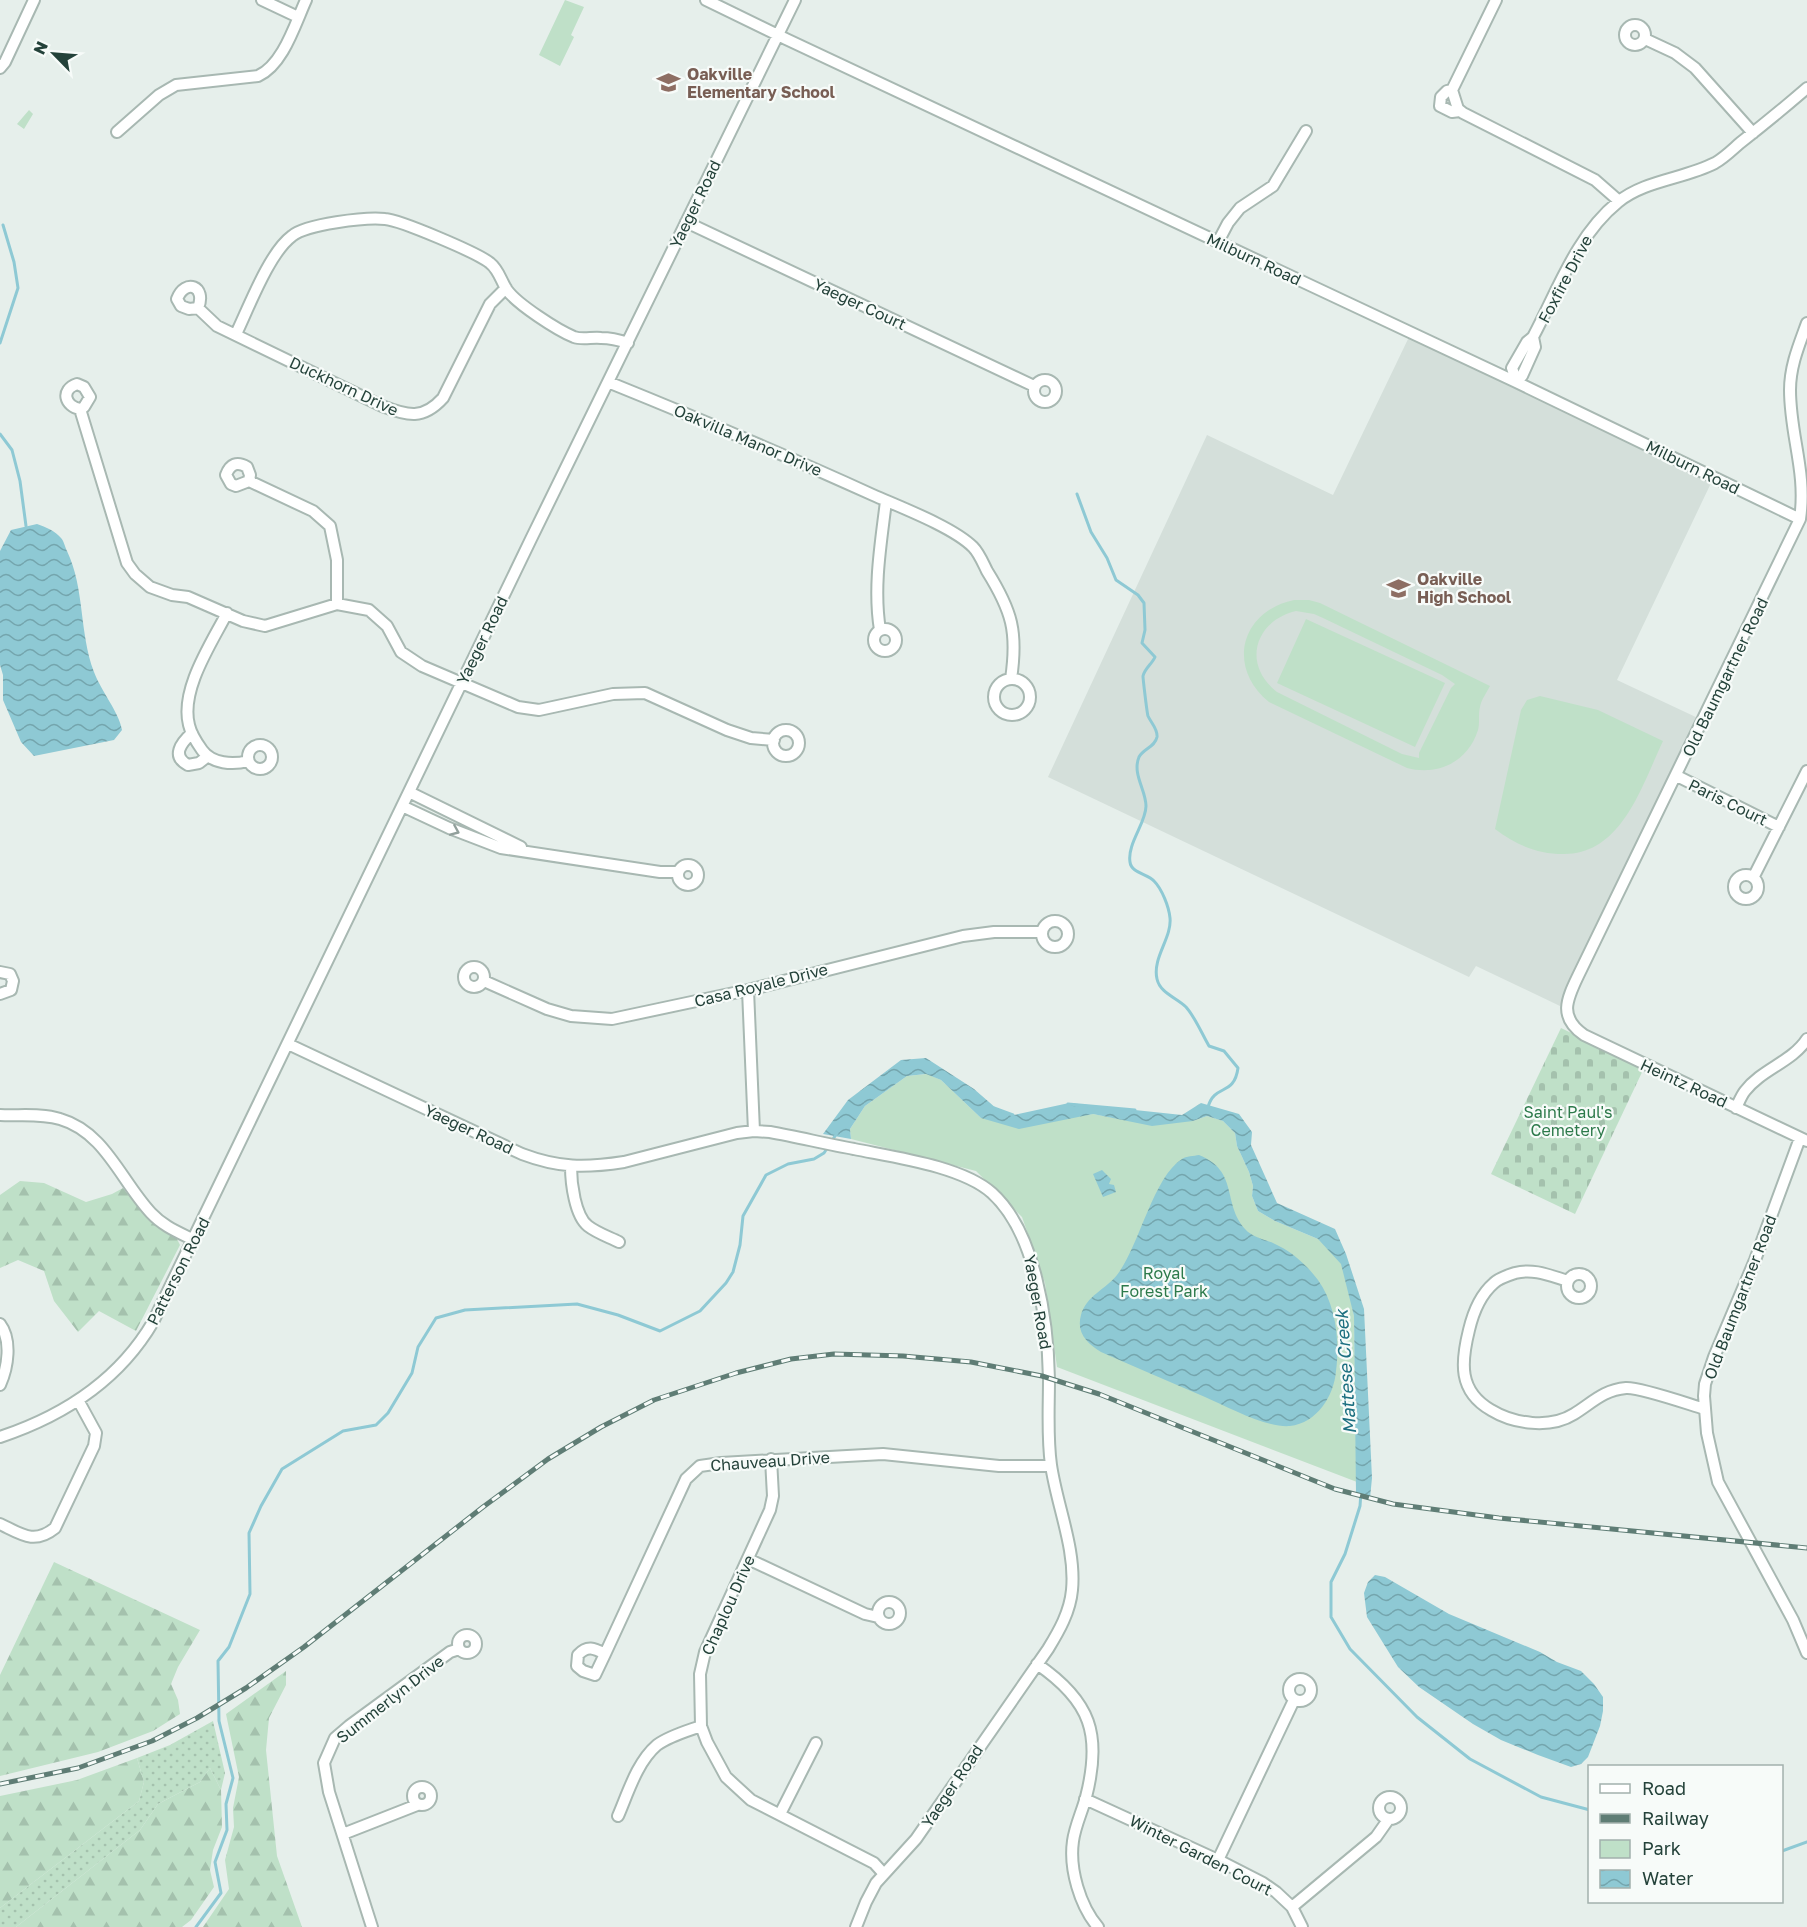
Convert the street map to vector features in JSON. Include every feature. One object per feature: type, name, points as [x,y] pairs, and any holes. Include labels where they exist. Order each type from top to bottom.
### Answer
[{"type":"street","points":[[0,68],[34,0]]},
{"type":"street","points":[[262,0],[298,18]]},
{"type":"street","points":[[117,132],[159,95],[177,85],[258,76],[266,73],[278,60],[306,0]]},
{"type":"street","name":"Milburn Road","points":[[706,0],[1514,379],[1800,519]]},
{"type":"street","name":"Yaeger Road","points":[[795,0],[461,683],[288,1044],[539,1161],[571,1167],[592,1167],[624,1162],[717,1137],[754,1131],[814,1141],[935,1167],[969,1179],[991,1192],[1018,1225],[1032,1264],[1045,1333],[1051,1466],[1071,1560],[1070,1603],[1057,1634],[1037,1664],[916,1839],[871,1892],[856,1927]]},
{"type":"street","points":[[1496,0],[1452,90],[1454,101],[1460,111],[1595,180],[1619,201]]},
{"type":"street","points":[[1645,39],[1675,53],[1695,68],[1754,133]]},
{"type":"street","points":[[0,42],[11,48]]},
{"type":"street","name":"Foxfire Drive","points":[[1514,379],[1522,376],[1535,347],[1533,338],[1576,253],[1590,231],[1619,201],[1639,189],[1695,172],[1717,162],[1807,88]]},
{"type":"street","points":[[1218,242],[1228,223],[1240,208],[1272,186],[1306,131]]},
{"type":"street","points":[[236,334],[278,250],[292,235],[307,228],[324,225],[385,219],[402,222],[491,263],[501,276],[506,288],[523,306],[576,338],[609,338],[628,343]]},
{"type":"street","name":"Yaeger Court","points":[[686,222],[1034,386]]},
{"type":"street","name":"Duckhorn Drive","points":[[198,308],[217,326],[382,406],[409,415],[420,414],[434,407],[443,398],[490,304],[506,288]]},
{"type":"street","name":"Old Baumgartner Road","points":[[1568,1016],[1567,1005],[1571,992],[1800,519],[1805,491],[1790,393],[1792,368],[1804,338],[1807,323]]},
{"type":"street","name":"Oakvilla Manor Drive","points":[[608,382],[758,443],[954,533],[975,548],[998,587],[1011,622],[1014,642],[1011,678]]},
{"type":"street","points":[[80,409],[122,551],[135,574],[150,587],[172,595],[188,597],[243,621],[265,626],[337,604],[369,610],[387,626],[401,652],[422,666],[518,707],[539,710],[613,694],[645,693],[727,730],[751,738],[774,740]]},
{"type":"street","points":[[249,481],[313,511],[330,526],[338,560],[337,604]]},
{"type":"street","points":[[880,630],[877,612],[878,581],[886,501]]},
{"type":"street","points":[[227,613],[192,683],[187,707],[189,726],[208,756],[220,762],[238,764],[248,761]]},
{"type":"street","points":[[192,733],[179,748],[178,754],[181,762],[188,765],[198,763],[208,756]]},
{"type":"street","points":[[1754,876],[1807,771]]},
{"type":"street","name":"Paris Court","points":[[1677,776],[1779,827]]},
{"type":"street","points":[[409,792],[529,851]]},
{"type":"street","points":[[402,806],[474,839],[501,848],[649,870],[678,872]]},
{"type":"street","name":"Casa Royale Drive","points":[[484,981],[547,1009],[571,1016],[601,1019],[622,1017],[748,990],[963,936],[994,932],[1042,932]]},
{"type":"street","points":[[0,972],[10,974],[13,981],[10,990],[0,994]]},
{"type":"street","points":[[748,990],[754,1131]]},
{"type":"street","name":"Heintz Road","points":[[1568,1016],[1573,1026],[1584,1035],[1804,1139]]},
{"type":"street","points":[[1736,1108],[1744,1092],[1757,1079],[1789,1058],[1807,1039]]},
{"type":"street","name":"Patterson Road","points":[[0,1437],[46,1418],[78,1400],[114,1372],[144,1337],[194,1240],[288,1044]]},
{"type":"street","points":[[0,1115],[37,1115],[59,1118],[76,1125],[104,1148],[152,1214],[172,1229],[194,1240]]},
{"type":"street","name":"Old Baumgartner Road","points":[[1804,1139],[1709,1370],[1705,1383],[1705,1409],[1710,1453],[1718,1482],[1793,1620],[1807,1653]]},
{"type":"street","points":[[571,1167],[574,1196],[582,1219],[587,1226],[619,1242]]},
{"type":"street","points":[[1568,1281],[1537,1271],[1516,1273],[1496,1281],[1482,1296],[1473,1315],[1462,1356],[1464,1374],[1471,1391],[1479,1401],[1489,1410],[1530,1423],[1560,1420],[1571,1416],[1597,1396],[1612,1390],[1629,1388],[1705,1409]]},
{"type":"street","points":[[0,1324],[5,1330],[8,1351],[5,1373],[0,1384]]},
{"type":"street","points":[[0,1524],[28,1537],[45,1537],[55,1528],[94,1446],[96,1433],[78,1400]]},
{"type":"street","name":"Chauveau Drive","points":[[605,1654],[686,1479],[700,1466],[883,1454],[999,1466],[1051,1466]]},
{"type":"street","name":"Chaplou Drive","points":[[771,1460],[772,1504],[705,1652],[700,1674],[701,1726],[726,1777],[751,1800],[874,1863],[884,1874]]},
{"type":"street","points":[[748,1559],[865,1614],[878,1617]]},
{"type":"street","name":"Summerlyn Drive","points":[[372,1927],[329,1792],[324,1763],[335,1738],[450,1652],[459,1649]]},
{"type":"street","points":[[1037,1664],[1070,1691],[1092,1729],[1093,1765],[1072,1851],[1080,1892],[1085,1906],[1098,1927]]},
{"type":"street","points":[[1218,1860],[1294,1700]]},
{"type":"street","points":[[618,1816],[645,1759],[656,1746],[701,1726]]},
{"type":"street","points":[[780,1814],[816,1743]]},
{"type":"street","name":"Winter Garden Court","points":[[1085,1799],[1263,1883],[1292,1907],[1302,1927]]},
{"type":"street","points":[[343,1834],[417,1805]]},
{"type":"street","points":[[1292,1907],[1376,1837],[1388,1820]]},
{"type":"shaded area","name":"Oakville High School","points":[[1409,337],[1712,481],[1617,680],[1700,719],[1568,982],[1560,1006],[1476,966],[1469,977],[1048,777],[1207,435],[1333,495]]},
{"type":"green space","points":[[565,0],[584,7],[571,35],[574,37],[560,66],[539,55]]},
{"type":"green space","points":[[29,110],[33,114],[24,129],[17,124]]},
{"type":"green space","points":[[1294,600],[1320,603],[1490,686],[1481,704],[1478,730],[1467,751],[1450,764],[1440,768],[1419,770],[1407,768],[1269,702],[1256,688],[1247,673],[1244,657],[1251,628],[1276,606]],"holes":[[[1296,611],[1314,614],[1442,675],[1455,684],[1419,753],[1419,758],[1402,754],[1277,692],[1266,681],[1259,669],[1257,657],[1262,634],[1270,624],[1282,616]]]},
{"type":"green space","points":[[1306,619],[1445,683],[1415,747],[1277,683]]},
{"type":"green space","points":[[1540,696],[1598,710],[1663,741],[1638,796],[1627,814],[1601,843],[1583,851],[1553,854],[1536,850],[1511,840],[1495,829],[1521,710],[1527,700]]},
{"type":"green space","name":"Saint Paul's Cemetery","points":[[1561,1028],[1644,1068],[1575,1214],[1491,1174]]},
{"type":"green space","name":"Royal Forest Park","points":[[927,1074],[941,1080],[981,1118],[1068,1117],[1093,1114],[1119,1119],[1193,1121],[1207,1116],[1223,1121],[1235,1133],[1237,1146],[1249,1172],[1253,1186],[1252,1196],[1258,1211],[1275,1221],[1318,1239],[1345,1261],[1354,1316],[1357,1482],[1057,1367],[1045,1283],[1022,1217],[976,1171],[851,1139],[850,1129],[865,1106],[907,1076]]},
{"type":"green space","points":[[20,1181],[44,1183],[86,1202],[123,1188],[149,1220],[176,1237],[180,1245],[136,1331],[99,1311],[78,1332],[54,1301],[44,1271],[18,1260],[0,1268],[0,1195]]},
{"type":"green space","points":[[54,1562],[200,1630],[178,1667],[171,1684],[178,1700],[180,1714],[153,1731],[98,1752],[0,1776],[0,1675]]},
{"type":"green space","points":[[286,1671],[286,1685],[269,1718],[266,1750],[277,1856],[302,1927],[203,1927],[229,1889],[225,1860],[234,1827],[233,1808],[239,1777],[226,1714]]},
{"type":"green space","points":[[213,1721],[225,1773],[221,1790],[210,1768],[200,1782],[158,1804],[140,1830],[16,1927],[0,1927],[0,1908],[139,1801],[144,1782],[137,1758],[170,1745]]},
{"type":"green space","points":[[137,1758],[144,1782],[139,1801],[0,1908],[0,1796],[77,1780]]},
{"type":"green space","points":[[210,1768],[221,1790],[222,1827],[213,1850],[210,1870],[214,1887],[191,1920],[182,1927],[16,1927],[140,1830],[158,1804],[200,1782]]},
{"type":"water","points":[[37,524],[53,531],[64,542],[77,580],[89,657],[122,730],[114,740],[34,756],[21,742],[3,700],[3,675],[0,665],[0,551],[11,530]]},
{"type":"water","points":[[926,1058],[974,1089],[997,1109],[1014,1115],[1069,1103],[1182,1115],[1201,1103],[1239,1114],[1252,1132],[1251,1145],[1277,1203],[1335,1229],[1346,1254],[1364,1309],[1372,1478],[1370,1498],[1356,1494],[1354,1316],[1341,1264],[1318,1239],[1275,1221],[1258,1211],[1252,1196],[1253,1186],[1249,1172],[1237,1146],[1235,1133],[1223,1121],[1207,1116],[1193,1121],[1152,1126],[1093,1114],[1019,1129],[981,1118],[941,1080],[926,1074],[907,1076],[865,1106],[850,1129],[851,1139],[823,1134],[848,1100],[901,1060]]},
{"type":"water","points":[[1199,1155],[1212,1162],[1220,1170],[1238,1219],[1245,1229],[1254,1236],[1280,1246],[1298,1258],[1318,1280],[1329,1301],[1337,1336],[1335,1380],[1328,1399],[1322,1407],[1316,1414],[1300,1424],[1280,1426],[1247,1416],[1101,1352],[1087,1341],[1081,1332],[1080,1321],[1084,1308],[1117,1275],[1125,1263],[1154,1196],[1163,1181],[1182,1159]]},
{"type":"water","points":[[1102,1170],[1111,1179],[1109,1184],[1114,1185],[1116,1192],[1103,1197],[1093,1174]]},
{"type":"water","points":[[1375,1575],[1385,1577],[1449,1614],[1581,1671],[1603,1697],[1600,1726],[1588,1757],[1581,1764],[1571,1767],[1501,1740],[1419,1687],[1398,1667],[1367,1617],[1364,1593],[1368,1582]]},
{"type":"waterway","points":[[0,343],[18,288],[14,262],[3,225]]},
{"type":"waterway","points":[[0,434],[12,450],[20,481],[26,526]]},
{"type":"waterway","points":[[1077,494],[1091,532],[1107,558],[1116,580],[1138,595],[1144,603],[1145,630],[1142,643],[1155,657],[1143,678],[1148,716],[1157,737],[1154,743],[1141,754],[1137,763],[1146,806],[1131,848],[1130,862],[1133,869],[1157,884],[1165,898],[1170,918],[1168,933],[1157,963],[1159,984],[1165,992],[1189,1011],[1209,1046],[1224,1051],[1238,1068],[1233,1083],[1215,1095],[1208,1107]]},
{"type":"waterway","name":"Mattese Creek","points":[[1068,1104],[1135,1110]]},
{"type":"waterway","name":"Mattese Creek","points":[[994,1108],[1013,1115]]},
{"type":"waterway","name":"Mattese Creek","points":[[196,1927],[221,1893],[215,1862],[227,1830],[226,1804],[233,1778],[219,1721],[218,1661],[229,1647],[250,1594],[249,1533],[282,1469],[343,1431],[376,1425],[388,1413],[412,1373],[418,1347],[436,1318],[465,1310],[577,1304],[618,1315],[660,1331],[700,1311],[733,1272],[740,1245],[743,1216],[766,1175],[788,1164],[814,1159],[824,1153],[837,1133]]},
{"type":"waterway","name":"Mattese Creek","points":[[1361,1492],[1360,1506],[1345,1554],[1331,1582],[1331,1617],[1350,1649],[1417,1717],[1470,1759],[1541,1797],[1588,1809]]},
{"type":"waterway","name":"Mattese Creek","points":[[1783,1851],[1807,1842]]},
{"type":"railway","points":[[0,1784],[78,1768],[152,1741],[197,1718],[246,1688],[304,1647],[548,1459],[601,1427],[654,1400],[736,1373],[791,1359],[834,1354],[903,1356],[971,1362],[1042,1376],[1099,1394],[1335,1489],[1393,1504],[1499,1518],[1807,1548]]},
{"type":"place","name":"Oakville Elementary School","points":[[669,83]]},
{"type":"place","name":"Oakville High School","points":[[1399,588]]}]
